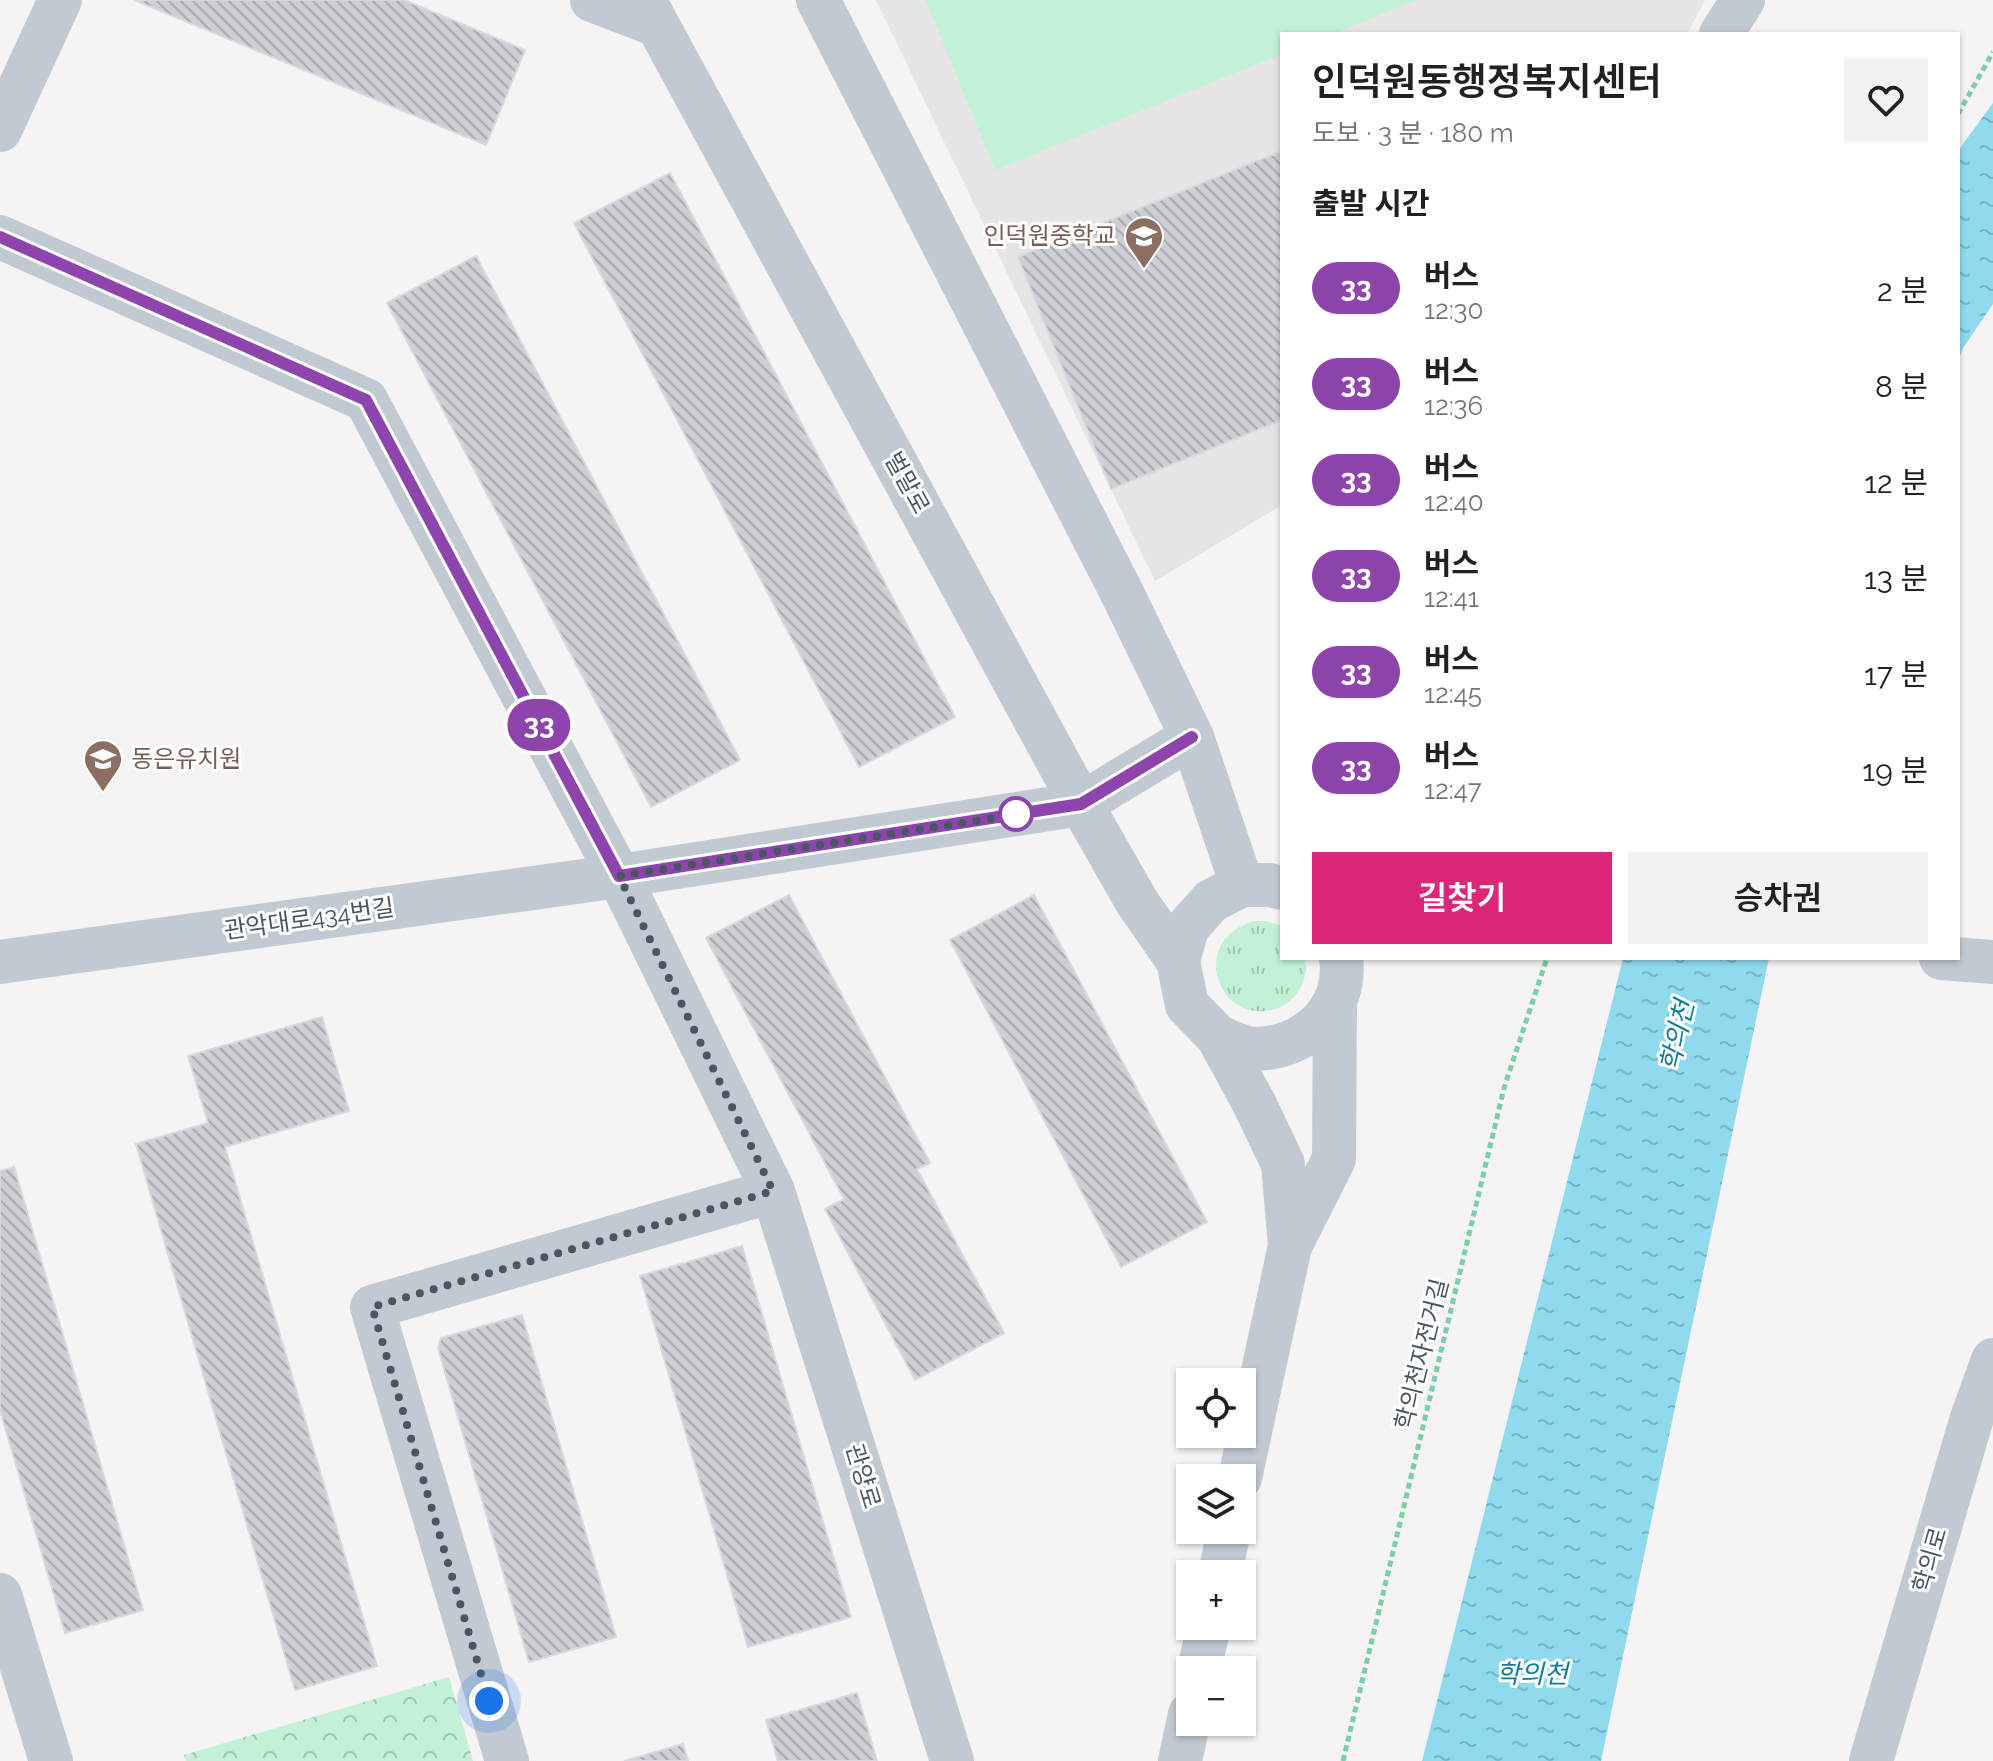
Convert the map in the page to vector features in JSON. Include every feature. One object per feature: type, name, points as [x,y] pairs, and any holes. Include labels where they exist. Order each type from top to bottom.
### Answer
[{"type":"street","points":[[0,130],[60,0]]},
{"type":"street","points":[[592,0],[651,12]]},
{"type":"street","points":[[818,0],[1122,593],[1262,887],[1211,901],[1187,928],[1178,961],[1187,1005],[1218,1037],[1283,1164],[1290,1246]]},
{"type":"street","points":[[1722,32],[1743,0]]},
{"type":"street","name":"벌말로","points":[[651,12],[1081,804],[1137,902],[1178,961]]},
{"type":"street","points":[[0,237],[366,400],[619,876]]},
{"type":"street","name":"관악대로434번길","points":[[0,962],[619,876],[1081,804],[1192,737]]},
{"type":"street","name":"관양로","points":[[619,876],[773,1191],[952,1761]]},
{"type":"street","points":[[1243,1464],[1290,1246],[1334,1159],[1335,1004],[1343,973],[1341,960]]},
{"type":"street","points":[[1218,1037],[1250,1049],[1283,1046],[1314,1030],[1335,1004]]},
{"type":"street","points":[[507,1761],[372,1307],[773,1191]]},
{"type":"street","name":"학의로","points":[[1871,1761],[1971,1421],[1993,1360]]},
{"type":"street","points":[[0,1595],[51,1761]]},
{"type":"street","points":[[1180,1761],[1185,1736]]},
{"type":"path","points":[[1960,110],[1993,52]]},
{"type":"path","name":"학의천자전거길","points":[[1343,1761],[1504,1088],[1546,960]]},
{"type":"shaded area","name":"인덕원중학교","points":[[876,0],[1705,0],[1688,32],[1280,32],[1280,506],[1155,581]]},
{"type":"green space","points":[[926,0],[1416,0],[1337,32],[1280,32],[1280,55],[995,170]]},
{"type":"green space","points":[[1252,921],[1280,925],[1280,960],[1305,960],[1304,980],[1290,1001],[1276,1009],[1250,1010],[1236,1004],[1226,994],[1219,982],[1217,954],[1224,941]]},
{"type":"green space","points":[[449,1677],[473,1761],[186,1761],[184,1755]]},
{"type":"water","points":[[1993,103],[1993,304],[1960,356],[1960,148]]},
{"type":"water","name":"학의천","points":[[1622,960],[1769,960],[1601,1761],[1422,1761]]},
{"type":"building","points":[[134,0],[404,0],[525,50],[486,145]]},
{"type":"building","points":[[1280,152],[1280,421],[1111,489],[1018,257]]},
{"type":"building","points":[[670,173],[955,717],[859,767],[574,223]]},
{"type":"building","points":[[476,256],[740,760],[651,807],[387,303]]},
{"type":"building","points":[[789,895],[930,1163],[917,1169],[1004,1333],[915,1380],[825,1209],[844,1199],[706,938]]},
{"type":"building","points":[[1034,895],[1207,1222],[1121,1267],[950,940]]},
{"type":"building","points":[[322,1017],[349,1111],[225,1147],[377,1666],[295,1690],[136,1144],[208,1123],[188,1056]]},
{"type":"building","points":[[14,1167],[143,1610],[65,1633],[0,1410],[0,1171]]},
{"type":"building","points":[[742,1246],[851,1617],[748,1647],[640,1276]]},
{"type":"building","points":[[522,1315],[616,1637],[529,1662],[438,1348],[441,1338]]},
{"type":"building","points":[[857,1693],[877,1761],[778,1761],[766,1720]]},
{"type":"building","points":[[683,1744],[688,1761],[624,1761]]},
{"type":"bus line","name":"33","points":[[0,237],[366,400],[619,876],[1081,804],[1192,737]]},
{"type":"place","name":"인덕원중학교","points":[[1144,270]]},
{"type":"place","name":"동은유치원","points":[[103,793]]},
{"type":"route","points":[[489,1701],[372,1307],[773,1191],[619,876],[1020,814],[1016,814]]}]
